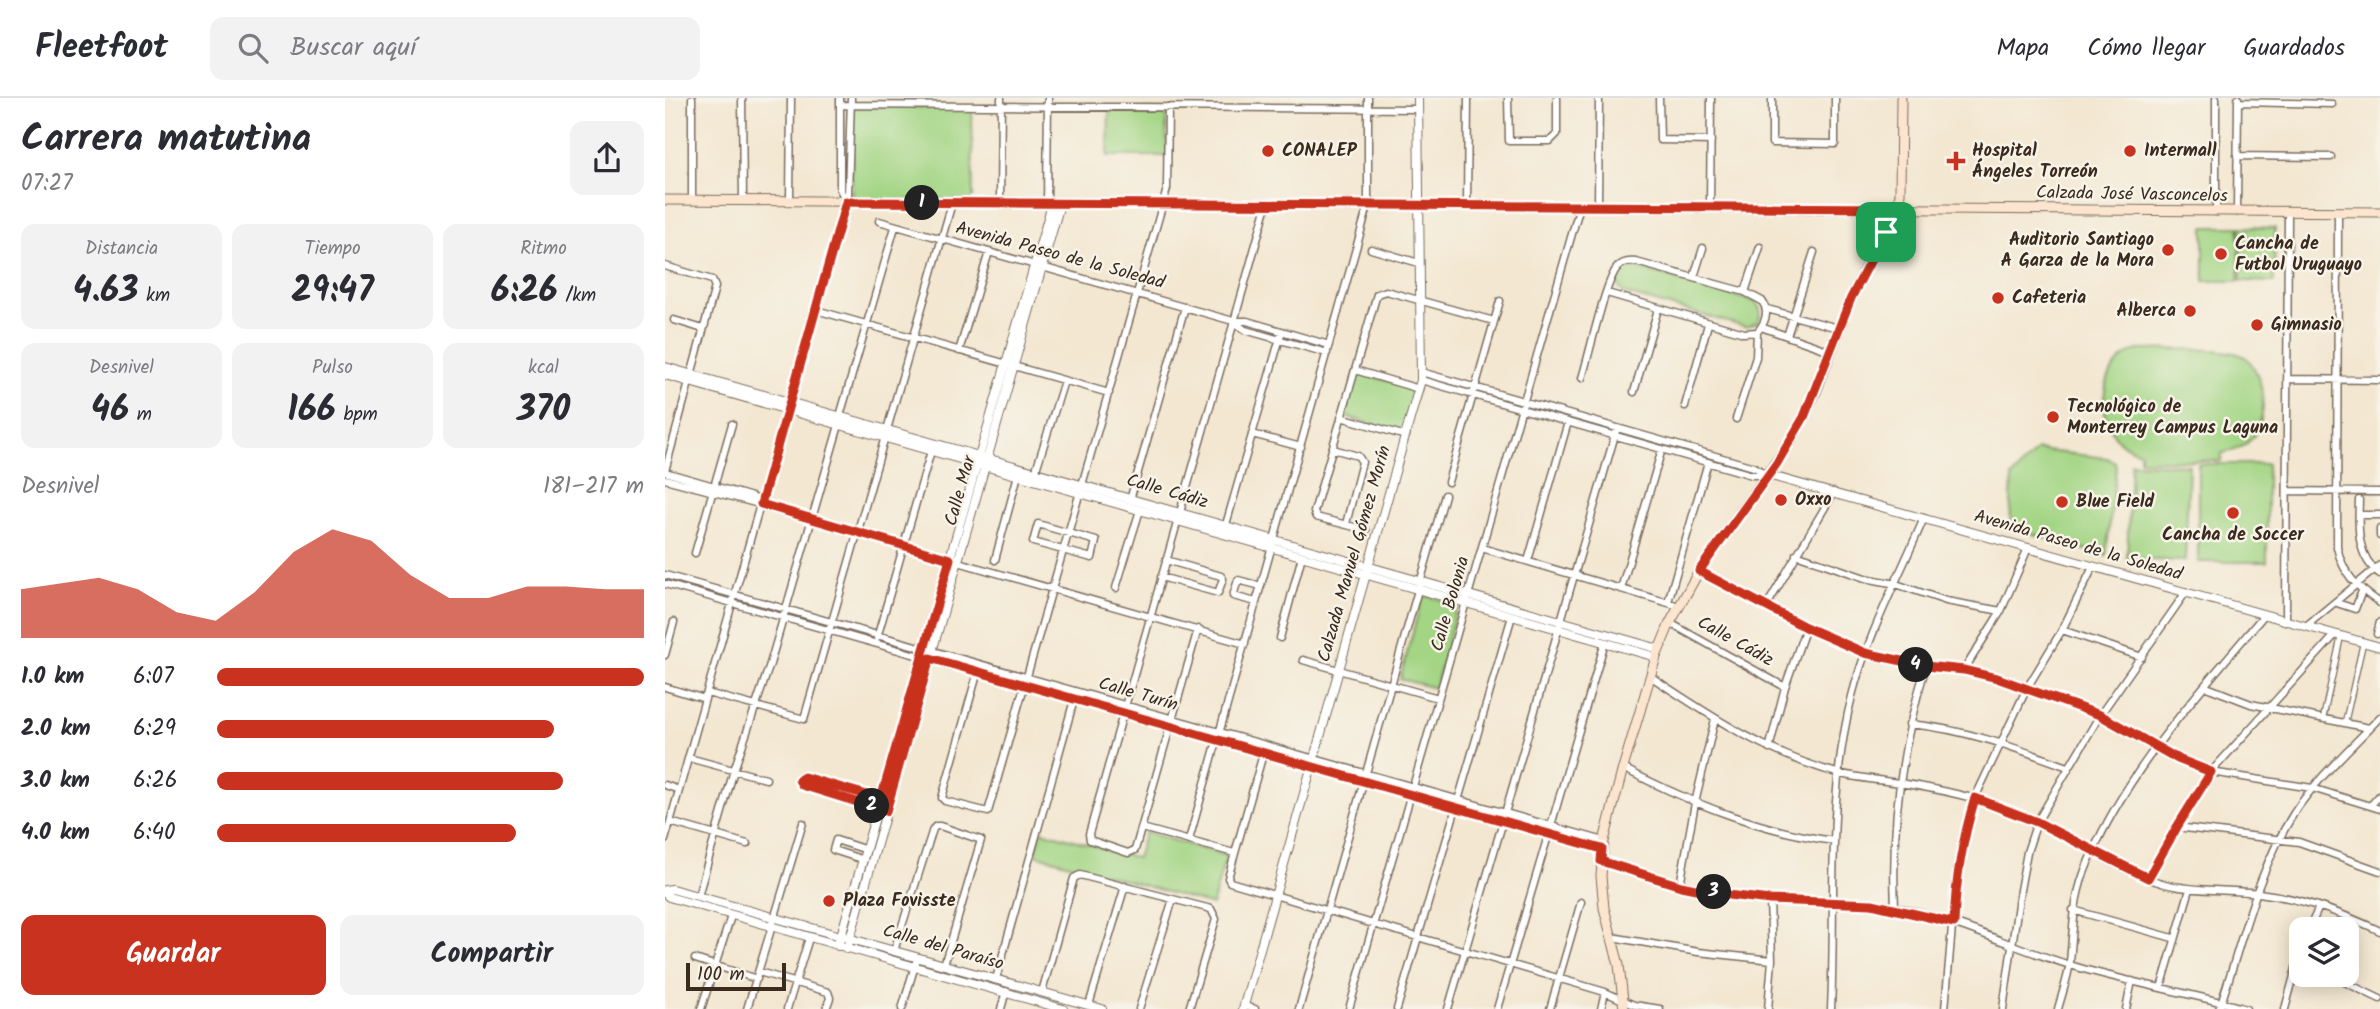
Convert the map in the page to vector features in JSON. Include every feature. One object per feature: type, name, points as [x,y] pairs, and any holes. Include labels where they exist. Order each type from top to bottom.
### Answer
[{"type":"main road","points":[[1623,1004],[1601,890],[1601,861],[1622,768],[1650,676],[1670,623],[1699,571],[1768,475],[1804,417],[1838,328],[1864,270],[1898,208],[1901,98]]},
{"type":"main road","name":"Calzada José Vasconcelos","points":[[665,200],[2380,212]]},
{"type":"street","points":[[692,98],[692,200]]},
{"type":"street","points":[[742,98],[743,201]]},
{"type":"street","points":[[790,201],[791,98]]},
{"type":"street","points":[[1048,98],[1053,204]]},
{"type":"street","points":[[1097,98],[1097,107]]},
{"type":"street","points":[[1146,98],[1146,107]]},
{"type":"street","points":[[1192,98],[1192,108]]},
{"type":"street","points":[[1237,98],[1237,108]]},
{"type":"street","points":[[1281,98],[1281,108]]},
{"type":"street","points":[[1325,98],[1325,109]]},
{"type":"street","points":[[1189,840],[1367,206],[1368,98]]},
{"type":"street","name":"Calzada Manuel Gómez Morín","points":[[1243,1007],[1420,380],[1418,98]]},
{"type":"street","points":[[1468,98],[1468,205]]},
{"type":"street","points":[[1509,98],[1509,141],[1554,139],[1557,134],[1557,98]]},
{"type":"street","points":[[1598,206],[1599,98]]},
{"type":"street","points":[[1659,98],[1660,140],[1711,141]]},
{"type":"street","points":[[1710,207],[1711,98]]},
{"type":"street","points":[[1772,98],[1772,143],[1835,144],[1835,98]]},
{"type":"street","points":[[2216,98],[2216,212]]},
{"type":"street","points":[[2237,212],[2238,100],[2332,104]]},
{"type":"street","points":[[846,202],[840,189],[840,101],[1001,102],[1097,107],[1418,109]]},
{"type":"street","points":[[665,840],[850,188],[851,101]]},
{"type":"street","points":[[1000,203],[1001,102]]},
{"type":"street","points":[[978,671],[942,798],[989,812],[1167,189],[1168,107]]},
{"type":"street","points":[[2237,156],[2331,157]]},
{"type":"street","points":[[665,687],[804,719],[952,203]]},
{"type":"street","name":"Calle Mar","points":[[843,948],[1010,365],[1053,204]]},
{"type":"street","points":[[1198,629],[1135,850],[1132,852],[1088,838],[1267,205]]},
{"type":"street","name":"Calle Bolonia","points":[[1349,1009],[1580,206]]},
{"type":"street","points":[[2286,621],[2288,212]]},
{"type":"street","points":[[2338,212],[2337,547],[2346,574],[2359,589],[2380,603]]},
{"type":"street","name":"Avenida Paseo de la Soledad","points":[[879,221],[1233,321],[1247,321],[1329,345]]},
{"type":"street","points":[[698,896],[734,770],[757,707],[784,617],[895,226]]},
{"type":"street","points":[[1745,292],[1760,247]]},
{"type":"street","points":[[1371,248],[1419,263]]},
{"type":"street","points":[[1694,277],[1703,248]]},
{"type":"street","points":[[959,351],[989,252]]},
{"type":"street","points":[[1787,336],[1814,252]]},
{"type":"street","points":[[1582,378],[1615,270],[1630,261],[1745,292],[1762,301],[1767,309],[1838,328]]},
{"type":"street","points":[[665,266],[715,283],[665,472],[713,489]]},
{"type":"street","points":[[1366,530],[1315,515],[1377,294],[1386,290],[1494,321]]},
{"type":"street","points":[[1607,293],[1708,324],[1744,333],[1759,330],[1787,336],[1829,351]]},
{"type":"street","points":[[1448,482],[1500,301]]},
{"type":"street","points":[[1129,502],[1185,307]]},
{"type":"street","points":[[1634,392],[1658,309]]},
{"type":"street","points":[[1736,419],[1756,357],[1759,330],[1767,309]]},
{"type":"street","points":[[816,310],[1109,393]]},
{"type":"street","points":[[674,320],[703,329]]},
{"type":"street","name":"Avenida Paseo de la Soledad","points":[[1233,321],[1245,330],[1327,353]]},
{"type":"street","points":[[1685,406],[1708,324]]},
{"type":"street","points":[[1224,529],[1282,331]]},
{"type":"street","name":"Calle Cádiz","points":[[665,367],[690,378],[1658,653]]},
{"type":"street","points":[[1355,370],[1420,380]]},
{"type":"street","name":"Calle Cádiz","points":[[665,375],[690,378]]},
{"type":"street","points":[[2287,379],[2380,380]]},
{"type":"street","name":"Avenida Paseo de la Soledad","points":[[1420,380],[1475,387],[1754,467],[1768,475]]},
{"type":"street","name":"Avenida Paseo de la Soledad","points":[[1420,380],[1752,474],[1768,475],[1834,492],[2380,647]]},
{"type":"street","points":[[1034,475],[1064,381]]},
{"type":"street","points":[[1341,418],[1406,436]]},
{"type":"street","points":[[1528,561],[1568,422]]},
{"type":"street","points":[[695,553],[732,424]]},
{"type":"street","points":[[1448,1009],[1617,428]]},
{"type":"street","name":"Calle Cádiz","points":[[886,433],[931,451],[982,461],[1019,475],[1034,475]]},
{"type":"street","points":[[1252,434],[1301,447]]},
{"type":"street","points":[[1333,449],[1358,456],[1362,462],[1346,524]]},
{"type":"street","points":[[1621,589],[1662,449]]},
{"type":"street","points":[[875,643],[931,451]]},
{"type":"street","points":[[1668,602],[1708,462]]},
{"type":"street","points":[[995,560],[1019,475]]},
{"type":"street","points":[[665,479],[752,497],[761,504],[812,520],[1245,644]]},
{"type":"street","points":[[2287,491],[2380,492]]},
{"type":"street","points":[[1766,607],[1834,492]]},
{"type":"street","points":[[1299,1009],[1445,495]]},
{"type":"street","points":[[2306,626],[2359,589],[2378,570],[2365,557],[2361,544],[2359,500]]},
{"type":"street","name":"Calle Cádiz","points":[[1129,502],[1140,510],[1178,516]]},
{"type":"street","points":[[1116,588],[1140,510]]},
{"type":"street","points":[[2359,515],[2380,515]]},
{"type":"street","points":[[1831,1009],[1834,841],[1844,733],[1865,653],[1924,518]]},
{"type":"street","points":[[1038,524],[1069,533],[1096,541],[1092,558],[1033,542],[1038,524]]},
{"type":"street","points":[[2380,529],[2380,536]]},
{"type":"street","name":"Calle Cádiz","points":[[1273,543],[1302,556],[1367,570]]},
{"type":"street","points":[[1482,548],[1679,606]]},
{"type":"street","points":[[1964,670],[2001,611],[2028,548]]},
{"type":"street","points":[[1796,554],[1865,578],[1896,584],[1946,601],[2001,611]]},
{"type":"street","points":[[1280,638],[1302,556]]},
{"type":"street","points":[[1161,577],[1218,593],[1223,577],[1165,559]]},
{"type":"street","points":[[1945,1009],[1956,880],[1962,842],[1975,798],[2027,688],[2062,630],[2093,567]]},
{"type":"street","points":[[1699,571],[1805,627],[1865,653],[1997,678],[2100,715],[2156,748],[2211,772],[2312,788],[2380,809]]},
{"type":"street","name":"Calle Turín","points":[[665,575],[878,635],[978,671],[1124,705],[1220,733],[1364,782],[1412,790]]},
{"type":"street","points":[[1257,603],[1233,596],[1238,580],[1261,586]]},
{"type":"street","name":"Calle Turín","points":[[665,584],[875,643],[927,653],[1027,682],[1074,700],[1263,754],[1366,773],[1549,834],[1603,845]]},
{"type":"street","points":[[2337,603],[2355,609],[2359,589]]},
{"type":"street","points":[[2003,1009],[2027,852],[2037,822],[2100,715],[2186,592]]},
{"type":"street","name":"Calle Cádiz","points":[[1467,598],[1511,616],[1560,625],[1605,642],[1658,653]]},
{"type":"street","points":[[2058,1009],[2070,965],[2073,910],[2093,851],[2107,823],[2156,748],[2263,615]]},
{"type":"street","points":[[1397,1009],[1511,616]]},
{"type":"street","points":[[665,655],[674,622]]},
{"type":"street","points":[[2377,634],[2380,622]]},
{"type":"street","name":"Calle Cádiz","points":[[1670,623],[1785,687]]},
{"type":"street","points":[[1769,749],[1785,687],[1805,627]]},
{"type":"street","points":[[2062,630],[2143,657]]},
{"type":"street","points":[[2148,878],[2211,772],[2338,635]]},
{"type":"street","points":[[2323,719],[2338,635]]},
{"type":"street","points":[[1497,1009],[1605,642]]},
{"type":"street","points":[[2345,724],[2363,643]]},
{"type":"street","points":[[1303,660],[1438,698]]},
{"type":"street","points":[[1895,907],[1894,845],[1899,783],[1909,724],[1926,666]]},
{"type":"street","points":[[1650,676],[1715,719],[1769,749],[1839,774],[1975,798],[2037,822],[2148,878],[2190,889],[2256,892],[2319,907],[2377,930],[2380,920]]},
{"type":"street","points":[[2204,686],[2232,698],[2269,708],[2369,729]]},
{"type":"street","points":[[996,979],[1074,700]]},
{"type":"street","points":[[2220,1005],[2256,892],[2280,838],[2312,788],[2380,716]]},
{"type":"street","points":[[1681,886],[1695,803],[1715,719]]},
{"type":"street","points":[[1909,724],[1955,730],[2068,767]]},
{"type":"street","points":[[1263,754],[1228,880],[1326,912],[1605,992],[1623,1004],[1660,1009]]},
{"type":"street","points":[[688,758],[766,779]]},
{"type":"street","points":[[1622,768],[1695,803],[1786,833],[1834,841]]},
{"type":"street","points":[[804,777],[884,805],[802,785],[799,780],[804,777]]},
{"type":"street","points":[[665,785],[679,789]]},
{"type":"street","points":[[2371,805],[2380,795]]},
{"type":"street","name":"Calle Mar","points":[[846,937],[864,860],[884,805]]},
{"type":"street","name":"Calle Turín","points":[[1504,817],[1551,826],[1603,845]]},
{"type":"street","points":[[670,822],[747,844]]},
{"type":"street","points":[[747,1009],[803,823]]},
{"type":"street","points":[[894,951],[934,827],[940,826],[981,840],[944,965]]},
{"type":"street","points":[[2177,827],[2280,838],[2315,846],[2380,871]]},
{"type":"street","points":[[1142,828],[1234,853]]},
{"type":"street","points":[[864,860],[833,850],[836,840],[867,850]]},
{"type":"street","points":[[1601,861],[1681,886],[1770,900],[1895,907],[1954,923],[2070,965],[2220,1005],[2246,1009]]},
{"type":"street","points":[[1042,992],[1076,876],[1212,909],[1216,919],[1189,1009]]},
{"type":"street","points":[[1089,1005],[1125,886]]},
{"type":"street","points":[[672,889],[698,896],[773,923],[731,916],[669,897],[665,892],[672,889]]},
{"type":"street","points":[[2161,988],[2173,939],[2190,889]]},
{"type":"street","points":[[1139,1009],[1173,899]]},
{"type":"street","points":[[1769,1009],[1772,960],[1770,900]]},
{"type":"street","points":[[1550,1009],[1581,902]]},
{"type":"street","points":[[2314,917],[2319,907]]},
{"type":"street","points":[[2073,910],[2173,939]]},
{"type":"street","points":[[701,1009],[731,916]]},
{"type":"street","name":"Calle del Paraíso","points":[[773,923],[846,937],[1102,1009]]},
{"type":"street","name":"Calle del Paraíso","points":[[773,923],[809,938],[1063,1009]]},
{"type":"street","points":[[1612,937],[1698,952],[1772,960]]},
{"type":"street","points":[[787,1009],[809,938]]},
{"type":"street","points":[[902,1009],[918,957]]},
{"type":"street","points":[[695,959],[715,967],[795,982],[829,994],[826,1009]]},
{"type":"street","points":[[2126,1009],[2132,981]]},
{"type":"street","points":[[1001,1009],[1009,983]]},
{"type":"street","points":[[2285,1009],[2292,987]]},
{"type":"street","points":[[2355,987],[2380,999]]},
{"type":"street","points":[[1601,1009],[1605,992]]},
{"type":"street","points":[[1243,1007],[1255,1009]]},
{"type":"green space","points":[[852,106],[972,108],[973,200],[849,201],[852,189]]},
{"type":"green space","points":[[1109,109],[1166,110],[1167,156],[1108,156]]},
{"type":"green space","name":"Cancha de Futbol Uruguayo","points":[[2204,227],[2239,227],[2239,281],[2204,281]]},
{"type":"green space","name":"Cancha de Futbol Uruguayo","points":[[2241,227],[2275,228],[2274,282],[2241,281]]},
{"type":"green space","points":[[1629,266],[1755,302],[1761,312],[1760,317],[1757,323],[1746,327],[1626,294],[1619,287],[1618,279],[1621,272]]},
{"type":"green space","points":[[2138,350],[2209,350],[2245,357],[2259,379],[2262,392],[2262,416],[2253,436],[2235,450],[2222,453],[2221,461],[2140,460],[2140,452],[2124,445],[2113,433],[2106,419],[2104,402],[2106,386],[2113,370],[2123,358]]},
{"type":"green space","points":[[1356,372],[1417,389],[1405,434],[1344,416]]},
{"type":"green space","name":"Blue Field","points":[[2037,450],[2107,458],[2115,462],[2106,556],[2010,527],[2012,477]]},
{"type":"green space","name":"Cancha de Soccer","points":[[2131,463],[2189,465],[2185,561],[2127,559]]},
{"type":"green space","name":"Cancha de Soccer","points":[[2198,464],[2267,464],[2267,562],[2198,562]]},
{"type":"green space","points":[[1423,595],[1458,604],[1435,688],[1400,679]]},
{"type":"green space","points":[[1042,831],[1137,858],[1145,832],[1226,856],[1212,905],[1035,854]]},
{"type":"place","name":"CONALEP","points":[[1268,151]]},
{"type":"place","name":"Intermall","points":[[2130,151]]},
{"type":"place","name":"Hospital Ángeles Torreón","points":[[1956,161]]},
{"type":"place","name":"Auditorio Santiago A Garza de la Mora","points":[[2168,250]]},
{"type":"place","name":"Cancha de Futbol Uruguayo","points":[[2221,254]]},
{"type":"place","name":"Cafeteria","points":[[1998,298]]},
{"type":"place","name":"Alberca","points":[[2190,311]]},
{"type":"place","name":"Gimnasio","points":[[2257,325]]},
{"type":"place","name":"Tecnológico de Monterrey Campus Laguna","points":[[2053,417]]},
{"type":"place","name":"Oxxo","points":[[1781,500]]},
{"type":"place","name":"Blue Field","points":[[2062,502]]},
{"type":"place","name":"Cancha de Soccer","points":[[2233,513]]},
{"type":"place","name":"Plaza Fovisste","points":[[829,901]]},
{"type":"route","points":[[846,202],[1898,208],[1886,232],[1851,298],[1829,351],[1816,392],[1792,439],[1699,571],[1805,627],[1865,653],[1926,666],[1964,670],[1997,678],[2064,701],[2100,715],[2156,748],[2211,772],[2148,878],[2129,871],[2037,822],[1975,798],[1962,842],[1956,880],[1954,923],[1895,907],[1872,904],[1770,900],[1720,894],[1681,886],[1601,861],[1602,849],[930,658],[886,811],[800,784],[799,780],[804,777],[881,799],[950,559],[761,504],[846,202]]}]
